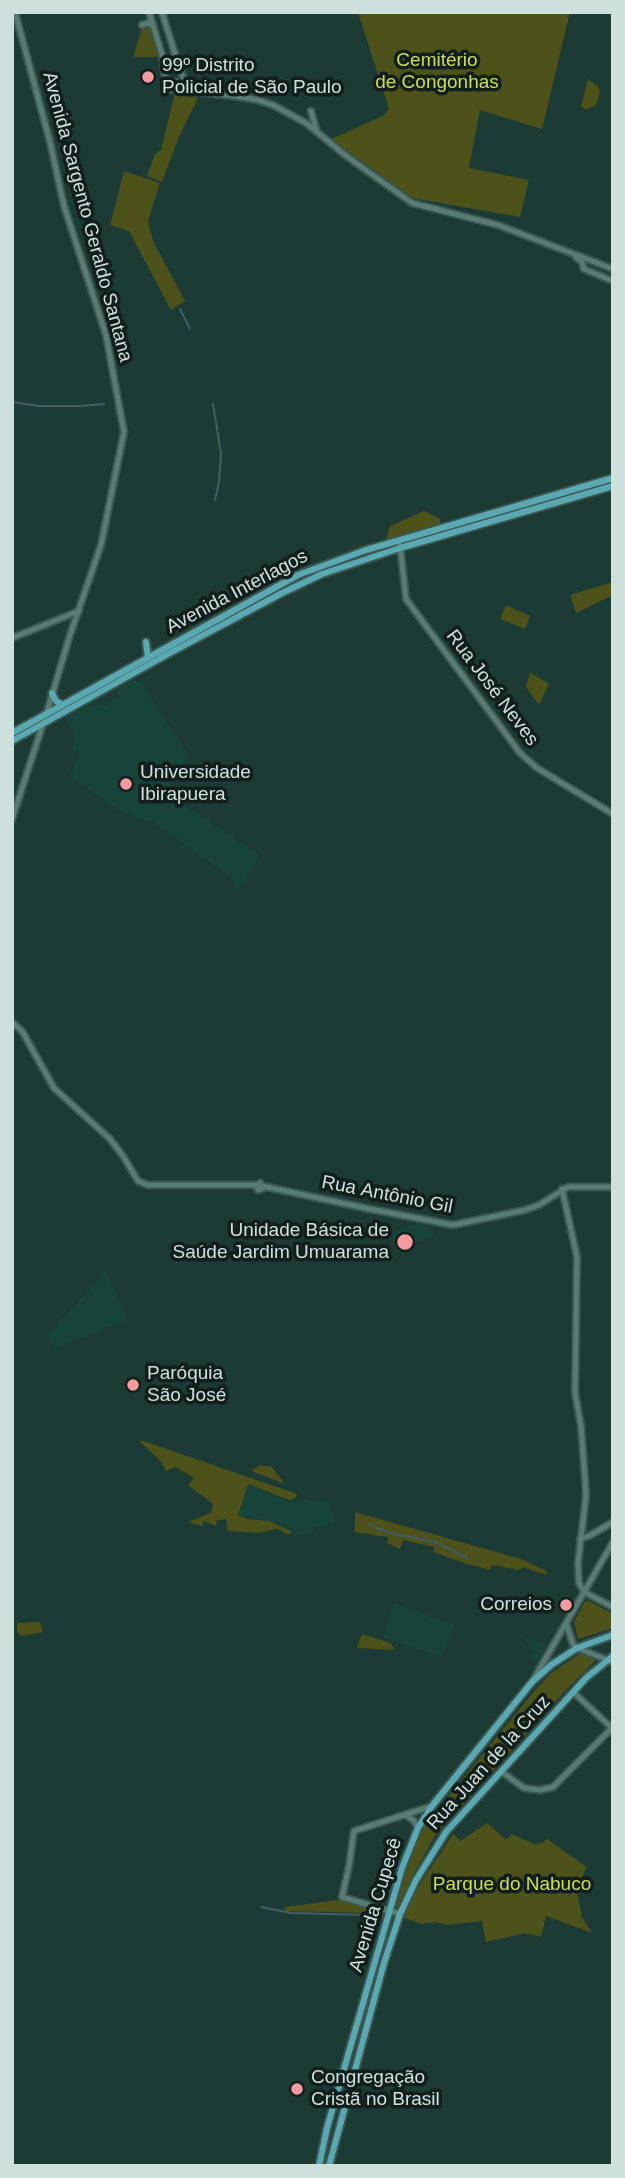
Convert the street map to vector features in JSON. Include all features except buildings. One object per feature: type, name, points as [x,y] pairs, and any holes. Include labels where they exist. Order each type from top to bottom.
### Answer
[{"type":"main road","name":"Avenida Interlagos","points":[[12,733],[305,582],[399,545],[613,478]]},
{"type":"main road","name":"Avenida Interlagos","points":[[399,545],[613,486]]},
{"type":"main road","points":[[146,642],[151,660]]},
{"type":"main road","name":"Avenida Interlagos","points":[[12,741],[151,660]]},
{"type":"main road","points":[[52,693],[56,701],[63,705]]},
{"type":"main road","points":[[532,1682],[551,1665],[577,1648],[613,1635]]},
{"type":"main road","name":"Rua Juan de la Cruz","points":[[391,1943],[400,1914],[436,1846],[573,1692],[592,1672],[611,1659]]},
{"type":"main road","name":"Avenida Cupecê","points":[[319,2166],[408,1850],[432,1806],[532,1682]]},
{"type":"main road","name":"Avenida Cupecê","points":[[329,2166],[391,1943]]},
{"type":"street","name":"Avenida Sargento Geraldo Santana","points":[[12,820],[101,545],[124,432],[106,335],[64,206],[15,12]]},
{"type":"street","points":[[149,12],[162,55],[166,85],[258,100],[285,111],[306,123],[412,203],[498,225],[613,269]]},
{"type":"street","points":[[162,12],[185,86]]},
{"type":"street","points":[[142,25],[153,25]]},
{"type":"street","points":[[311,111],[317,132]]},
{"type":"street","points":[[572,253],[582,262],[584,269]]},
{"type":"street","points":[[584,269],[594,262]]},
{"type":"street","points":[[584,269],[613,281]]},
{"type":"street","name":"Rua José Neves","points":[[399,545],[406,598],[524,757],[555,780],[613,814]]},
{"type":"street","points":[[12,638],[79,611]]},
{"type":"street","name":"Rua Antônio Gil","points":[[12,1022],[22,1031],[54,1088],[110,1139],[138,1181],[148,1185],[246,1185],[453,1225],[534,1208],[562,1189],[576,1186],[613,1187]]},
{"type":"street","points":[[562,1189],[577,1257],[575,1393],[581,1426],[586,1487],[580,1539],[579,1583],[584,1592],[613,1607]]},
{"type":"street","points":[[580,1539],[613,1522]]},
{"type":"street","name":"Avenida Cupecê","points":[[532,1682],[613,1542]]},
{"type":"street","points":[[565,1627],[577,1648],[611,1659]]},
{"type":"street","points":[[502,1772],[524,1788],[549,1788],[557,1784],[612,1728],[573,1692]]},
{"type":"street","points":[[400,1914],[342,1897],[354,1831],[432,1806]]},
{"type":"street","points":[[406,1815],[418,1828]]},
{"type":"shaded area","name":"Universidade Ibirapuera","points":[[134,679],[142,683],[189,756],[165,792],[258,854],[259,858],[238,890],[232,885],[235,881],[220,869],[152,822],[125,814],[70,776],[80,753],[72,749],[75,735],[65,718],[86,706],[106,705],[118,697],[116,689]]},
{"type":"shaded area","name":"Unidade Básica de Saúde Jardim Umuarama","points":[[418,1223],[431,1226],[434,1235],[398,1250],[392,1232]]},
{"type":"shaded area","points":[[106,1271],[127,1319],[54,1349],[47,1336]]},
{"type":"shaded area","points":[[248,1484],[290,1504],[302,1499],[330,1503],[335,1522],[315,1528],[314,1532],[294,1537],[295,1530],[269,1521],[237,1515]]},
{"type":"shaded area","points":[[393,1603],[454,1625],[442,1657],[384,1638]]},
{"type":"shaded area","points":[[527,1638],[547,1645],[538,1661],[530,1658],[535,1651],[530,1649],[531,1644],[525,1642]]},
{"type":"green space","name":"Cemitério de Congonhas","points":[[358,12],[570,12],[542,129],[480,110],[469,168],[529,180],[520,217],[412,198],[331,139],[383,116],[389,109]]},
{"type":"green space","points":[[143,25],[149,26],[158,57],[133,57]]},
{"type":"green space","points":[[588,79],[598,87],[600,93],[596,105],[586,110],[581,106]]},
{"type":"green space","points":[[175,93],[198,98],[178,139],[162,182],[147,176],[155,154],[161,150]]},
{"type":"green space","points":[[124,171],[160,183],[148,221],[153,241],[185,301],[171,310],[129,231],[110,225]]},
{"type":"green space","points":[[424,511],[440,519],[440,527],[385,543],[390,526]]},
{"type":"green space","points":[[613,582],[613,595],[576,613],[570,595]]},
{"type":"green space","points":[[506,605],[530,616],[525,629],[500,619]]},
{"type":"green space","points":[[530,672],[549,684],[539,705],[526,687]]},
{"type":"green space","points":[[141,1440],[297,1494],[289,1500],[248,1484],[238,1515],[247,1519],[269,1521],[291,1531],[291,1534],[275,1529],[259,1533],[228,1531],[226,1519],[217,1520],[216,1526],[204,1521],[202,1526],[188,1522],[211,1513],[213,1504],[188,1485],[194,1478],[176,1467],[166,1471],[161,1461],[140,1442]]},
{"type":"green space","points":[[260,1465],[272,1467],[285,1484],[251,1471]]},
{"type":"green space","points":[[355,1512],[521,1559],[547,1571],[546,1575],[523,1567],[519,1570],[493,1565],[490,1570],[433,1552],[434,1547],[403,1540],[400,1549],[387,1543],[388,1537],[355,1532]]},
{"type":"green space","points":[[585,1601],[613,1614],[613,1628],[578,1639],[574,1622]]},
{"type":"green space","points":[[40,1622],[43,1632],[21,1636],[17,1632],[17,1623]]},
{"type":"green space","points":[[362,1634],[391,1643],[394,1650],[357,1648]]},
{"type":"green space","points":[[581,1653],[596,1660],[435,1836],[398,1907],[395,1908],[424,1826],[535,1690],[550,1674]]},
{"type":"green space","name":"Parque do Nabuco","points":[[487,1823],[506,1840],[512,1834],[534,1844],[547,1839],[587,1867],[577,1891],[582,1917],[592,1933],[546,1916],[541,1937],[526,1933],[486,1942],[482,1921],[448,1925],[435,1922],[422,1924],[404,1918],[411,1898],[453,1833],[460,1841]]},
{"type":"green space","points":[[337,1900],[387,1912],[385,1918],[369,1913],[285,1911],[285,1907]]},
{"type":"waterway","points":[[180,309],[190,329]]},
{"type":"waterway","points":[[12,402],[39,406],[104,404]]},
{"type":"waterway","points":[[213,404],[221,454],[215,500]]},
{"type":"waterway","points":[[369,1524],[399,1535],[436,1542],[467,1558]]},
{"type":"waterway","points":[[261,1907],[291,1913],[370,1915]]},
{"type":"place","name":"99º Distrito Policial de São Paulo","points":[[148,77]]},
{"type":"place","name":"Universidade Ibirapuera","points":[[126,784]]},
{"type":"place","name":"Unidade Básica de Saúde Jardim Umuarama","points":[[405,1242]]},
{"type":"place","name":"Paróquia São José","points":[[133,1385]]},
{"type":"place","name":"Correios","points":[[566,1605]]},
{"type":"place","name":"Congregação Cristã no Brasil","points":[[297,2089]]}]
